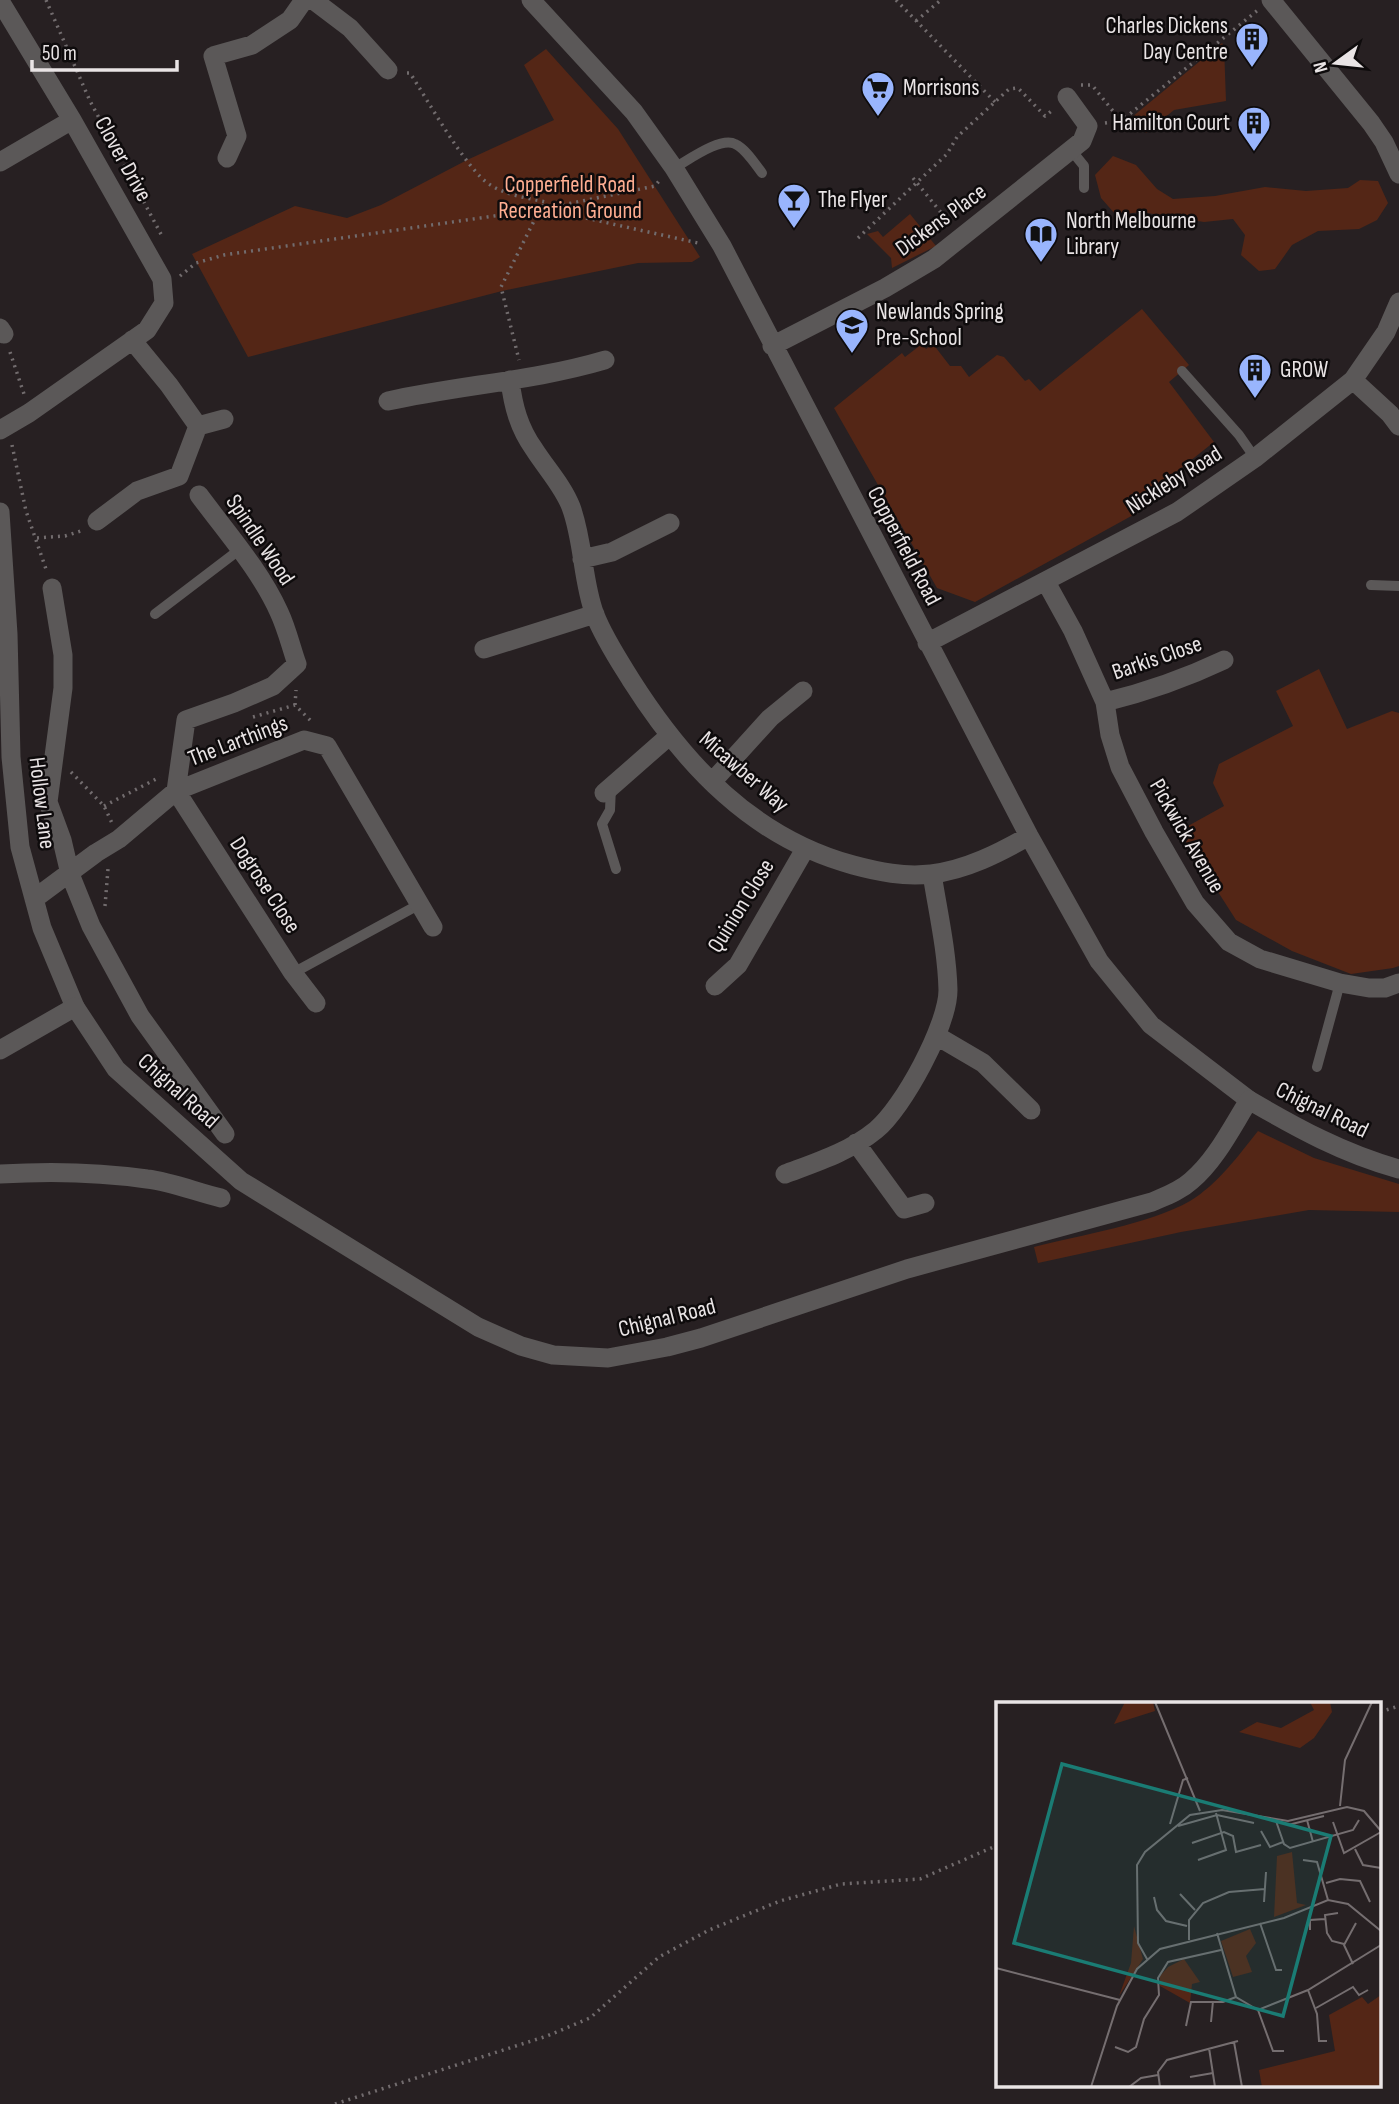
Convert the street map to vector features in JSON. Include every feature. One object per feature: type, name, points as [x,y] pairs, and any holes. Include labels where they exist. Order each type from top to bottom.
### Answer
[{"type":"street","points":[[228,158],[237,136],[214,56],[252,45],[290,20],[304,0]]},
{"type":"street","points":[[313,0],[350,28],[388,70]]},
{"type":"street","name":"Copperfield Road","points":[[531,0],[624,99],[674,168],[722,246],[928,643],[1099,961],[1151,1025],[1249,1100]]},
{"type":"street","name":"Clover Drive","points":[[0,1],[72,120],[172,275]]},
{"type":"street","points":[[1265,4],[1371,122],[1399,174]]},
{"type":"street","name":"Dickens Place","points":[[772,346],[885,288],[950,248],[1082,141],[1088,126],[1067,97]]},
{"type":"street","points":[[0,162],[72,120]]},
{"type":"street","points":[[5,434],[29,413],[147,330],[164,303],[172,275]]},
{"type":"street","name":"Nickleby Road","points":[[928,643],[1177,512],[1255,458],[1353,380],[1386,332],[1399,302]]},
{"type":"street","points":[[132,340],[198,426]]},
{"type":"street","points":[[388,401],[460,386],[564,371],[605,360]]},
{"type":"street","name":"Micawber Way","points":[[517,379],[513,406],[523,432],[571,506],[595,614],[617,658],[669,736],[712,782],[760,822],[805,849],[872,870],[909,875],[932,874],[985,858],[1030,836]]},
{"type":"street","points":[[1353,380],[1390,414],[1399,426]]},
{"type":"street","points":[[198,426],[224,419]]},
{"type":"street","points":[[97,521],[137,491],[179,476],[198,426]]},
{"type":"street","name":"Spindle Wood","points":[[176,792],[186,720],[234,704],[273,686],[297,664],[279,613],[251,564],[199,495]]},
{"type":"street","name":"Hollow Lane","points":[[0,512],[8,634],[11,757],[20,847],[41,928],[75,1007]]},
{"type":"street","points":[[582,559],[612,552],[670,523]]},
{"type":"street","name":"Pickwick Avenue","points":[[1046,582],[1073,631],[1105,702],[1120,767],[1195,903],[1229,942],[1260,959],[1340,984],[1385,988],[1399,983]]},
{"type":"street","points":[[52,588],[63,655],[63,677],[48,802],[62,840],[70,874],[91,926],[140,1016],[225,1134]]},
{"type":"street","points":[[484,649],[595,614]]},
{"type":"street","name":"Barkis Close","points":[[1105,702],[1188,677],[1224,660]]},
{"type":"street","points":[[712,782],[762,727],[803,691]]},
{"type":"street","name":"Micawber Way","points":[[607,790],[669,736]]},
{"type":"street","name":"The Larthings","points":[[34,899],[119,839],[176,792],[304,740],[327,746]]},
{"type":"street","points":[[327,746],[433,927]]},
{"type":"street","name":"Dogrose Close","points":[[176,792],[293,973],[316,1003]]},
{"type":"street","name":"Quinion Close","points":[[715,986],[737,965],[805,849]]},
{"type":"street","points":[[785,1174],[838,1154],[877,1129],[907,1090],[937,1037],[948,993],[932,874]]},
{"type":"street","points":[[0,1050],[75,1007]]},
{"type":"street","name":"Chignal Road","points":[[75,1007],[116,1069],[241,1181],[478,1327],[521,1346],[553,1355],[585,1358],[631,1354],[701,1338],[907,1269],[1153,1202],[1174,1193],[1208,1164],[1249,1100],[1318,1139],[1347,1152],[1399,1169]]},
{"type":"street","points":[[937,1037],[983,1063],[1031,1110]]},
{"type":"street","points":[[856,1143],[904,1209],[925,1203]]},
{"type":"street","points":[[0,1174],[33,1172],[149,1179],[220,1198]]},
{"type":"lane","points":[[674,168],[720,143],[729,142],[738,145],[762,173]]},
{"type":"lane","points":[[1071,150],[1084,166],[1084,188]]},
{"type":"lane","points":[[1182,371],[1255,458]]},
{"type":"lane","points":[[155,614],[239,551]]},
{"type":"lane","points":[[1371,585],[1399,586]]},
{"type":"lane","points":[[607,790],[610,810],[602,824],[617,869]]},
{"type":"lane","points":[[293,973],[420,904]]},
{"type":"lane","points":[[1317,1067],[1340,984]]},
{"type":"path","points":[[46,0],[90,101],[167,245]]},
{"type":"path","points":[[896,0],[995,102]]},
{"type":"path","points":[[916,21],[941,0]]},
{"type":"path","points":[[859,238],[915,181],[947,154],[957,137],[1009,89],[1018,88],[1045,116],[1082,85],[1092,85],[1121,121],[1265,4]]},
{"type":"path","points":[[388,70],[410,73],[467,160],[487,183],[504,191],[546,202],[502,287],[517,379]]},
{"type":"path","points":[[172,275],[196,263],[224,255],[543,209],[654,186],[674,168]]},
{"type":"path","points":[[915,181],[947,220],[943,239],[950,248]]},
{"type":"path","points":[[543,209],[696,243],[722,246]]},
{"type":"path","points":[[2,331],[17,368],[29,413]]},
{"type":"path","points":[[5,434],[26,511],[52,588]]},
{"type":"path","points":[[36,538],[79,533],[97,521]]},
{"type":"path","points":[[243,720],[295,705],[314,723],[327,746]]},
{"type":"path","points":[[104,806],[178,768]]},
{"type":"path","points":[[1382,1711],[1399,1706]]},
{"type":"path","points":[[335,2104],[547,2036],[590,2018],[659,1957],[709,1930],[780,1900],[841,1884],[920,1879],[996,1845]]},
{"type":"green space","points":[[1222,43],[1226,101],[1174,110],[1146,133],[1132,117]]},
{"type":"green space","name":"Copperfield Road Recreation Ground","points":[[546,49],[618,129],[700,257],[692,262],[638,263],[502,291],[248,357],[192,254],[295,206],[347,218],[381,205],[467,160],[554,120],[524,65]]},
{"type":"green space","points":[[1113,156],[1136,165],[1157,189],[1173,199],[1215,196],[1265,187],[1306,191],[1348,188],[1360,180],[1378,181],[1388,203],[1377,220],[1359,229],[1318,231],[1292,245],[1275,269],[1259,271],[1241,255],[1245,235],[1233,219],[1204,222],[1141,212],[1116,215],[1101,198],[1095,175]]},
{"type":"green space","points":[[910,214],[936,246],[892,268],[891,258],[867,234],[878,231],[883,237]]},
{"type":"green space","points":[[1142,309],[1189,365],[1169,382],[1214,442],[1132,507],[1135,514],[975,602],[937,588],[834,408],[902,353],[905,357],[922,344],[926,349],[933,344],[950,366],[961,366],[969,377],[997,355],[1004,357],[1025,381],[1029,379],[1040,391]]},
{"type":"green space","points":[[1319,669],[1347,729],[1392,711],[1399,713],[1399,966],[1393,968],[1351,974],[1292,951],[1236,920],[1179,831],[1224,806],[1213,783],[1219,764],[1293,726],[1276,691]]},
{"type":"green space","points":[[1258,1131],[1314,1158],[1399,1184],[1399,1212],[1309,1210],[1181,1232],[1038,1263],[1034,1247],[1135,1222],[1190,1201],[1219,1178]]},
{"type":"place","name":"Charles Dickens Day Centre","points":[[1252,69]]},
{"type":"place","name":"Morrisons","points":[[878,118]]},
{"type":"place","name":"Hamilton Court","points":[[1254,153]]},
{"type":"place","name":"The Flyer","points":[[794,230]]},
{"type":"place","name":"North Melbourne Library","points":[[1041,264]]},
{"type":"place","name":"Newlands Spring Pre-School","points":[[852,355]]},
{"type":"place","name":"GROW","points":[[1255,400]]}]
